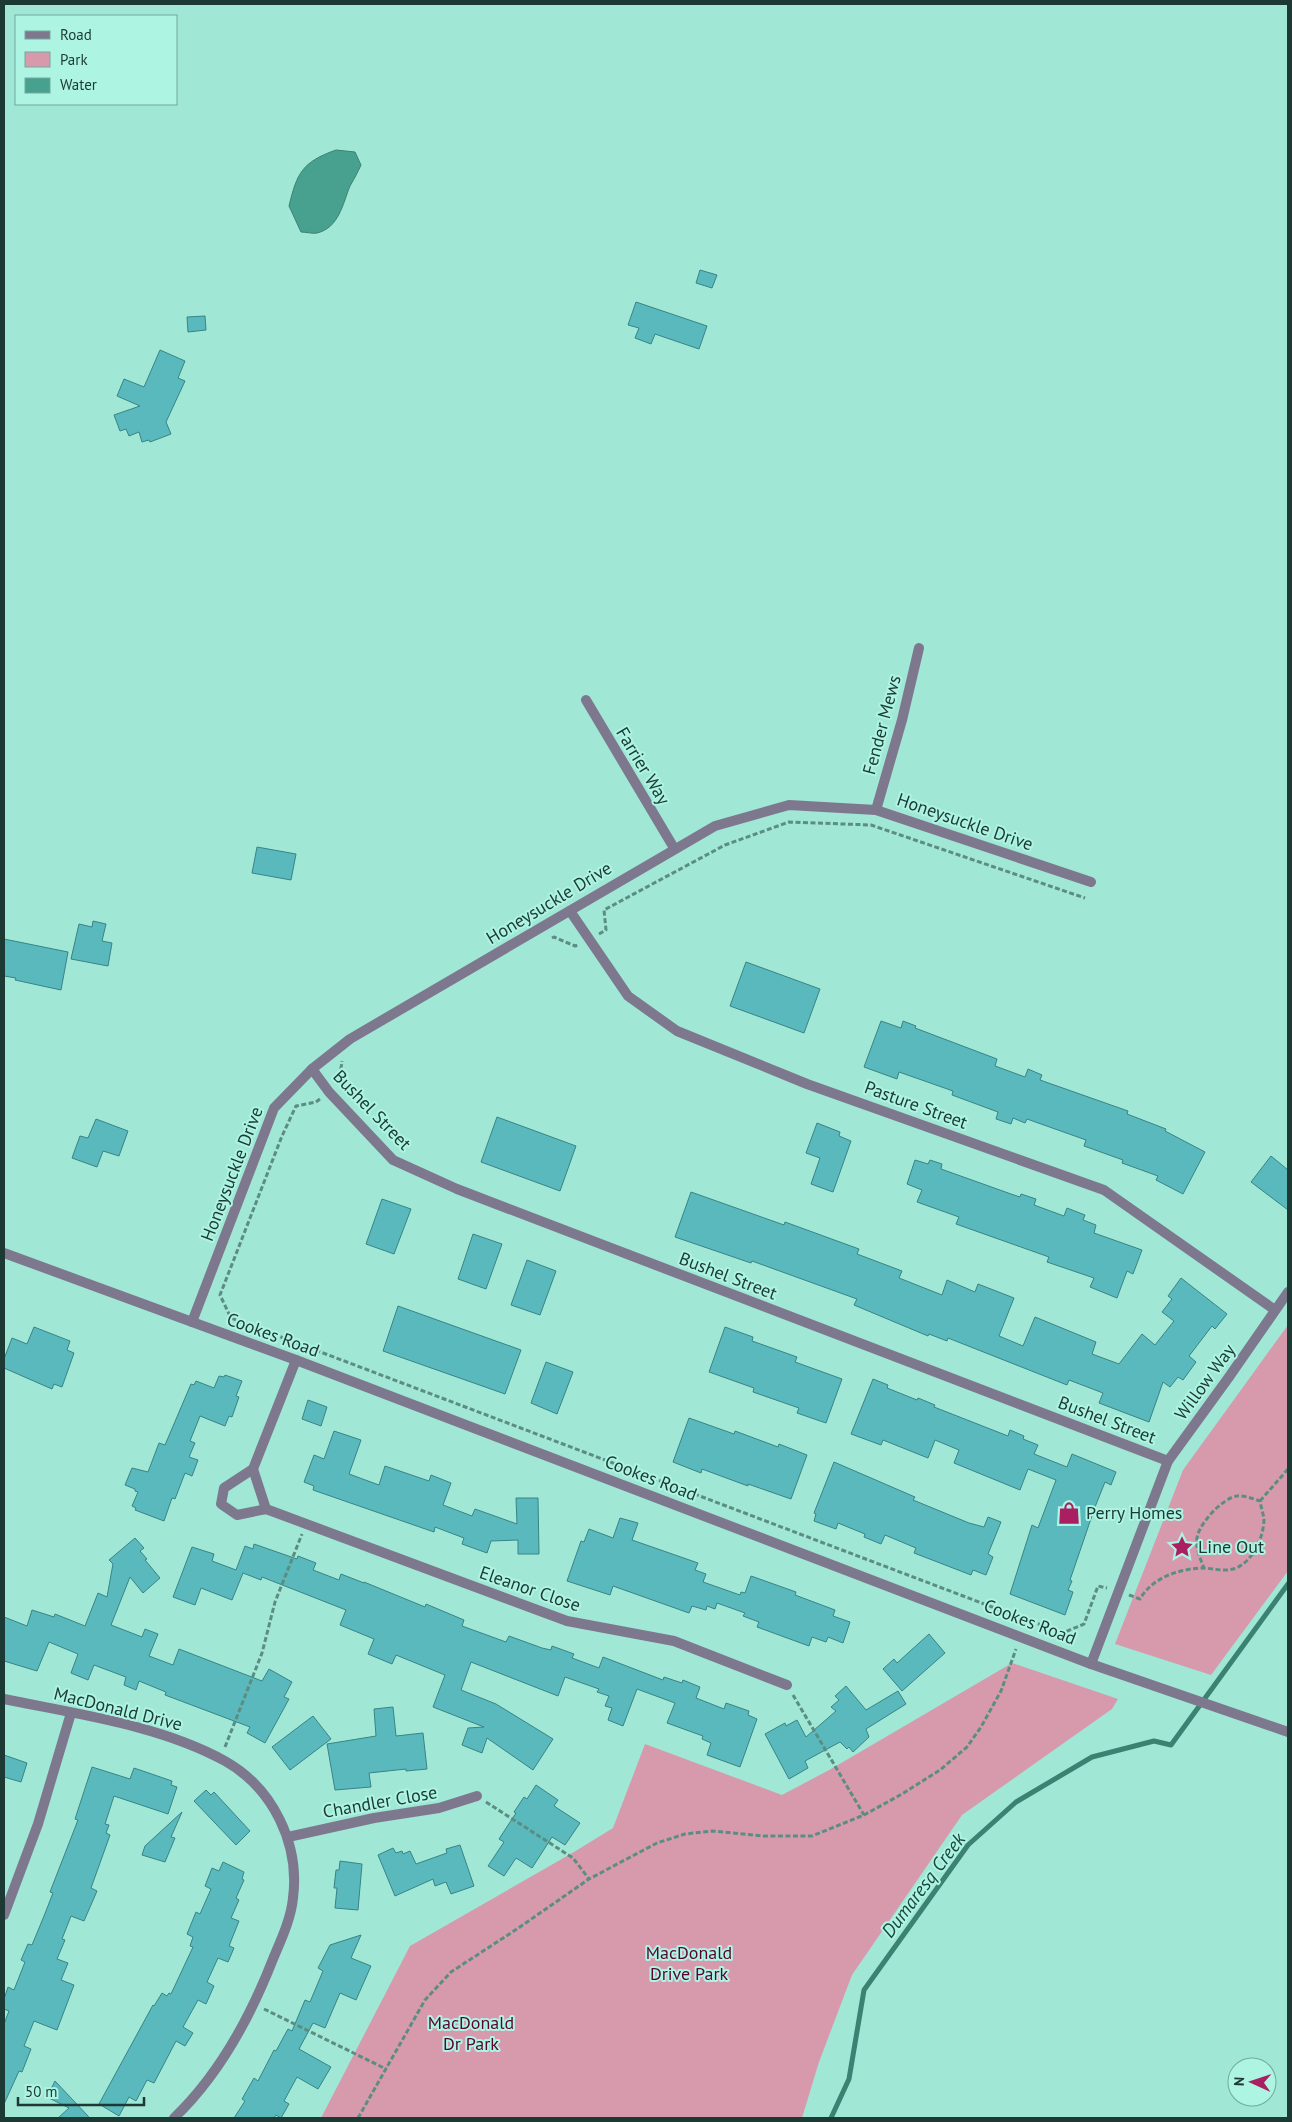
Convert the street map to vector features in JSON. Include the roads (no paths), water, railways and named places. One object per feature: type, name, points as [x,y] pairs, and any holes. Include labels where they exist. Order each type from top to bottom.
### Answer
[{"type":"street","name":"Fender Mews","points":[[876,810],[902,720],[919,648]]},
{"type":"street","name":"Farrier Way","points":[[586,700],[674,848]]},
{"type":"street","name":"Honeysuckle Drive","points":[[192,1322],[274,1108],[312,1070],[350,1039],[674,848],[715,826],[789,805],[876,810],[1091,882]]},
{"type":"street","name":"Pasture Street","points":[[570,911],[628,996],[676,1031],[807,1084],[1104,1190],[1275,1310]]},
{"type":"street","name":"Bushel Street","points":[[312,1070],[329,1092],[393,1160],[466,1193],[1168,1461]]},
{"type":"street","name":"Cookes Road","points":[[4,1253],[296,1360],[1091,1664],[1288,1732]]},
{"type":"street","name":"Willow Way","points":[[1091,1664],[1168,1461],[1288,1292]]},
{"type":"street","points":[[253,1469],[266,1509],[238,1515],[221,1504],[224,1488],[253,1469],[296,1360]]},
{"type":"street","name":"Eleanor Close","points":[[266,1509],[567,1621],[674,1641],[787,1685]]},
{"type":"street","name":"MacDonald Drive","points":[[4,1699],[129,1725],[176,1740],[226,1761],[255,1784],[275,1809],[288,1836],[294,1869],[293,1899],[286,1925],[262,1988],[233,2044],[206,2084],[174,2118]]},
{"type":"street","points":[[4,1916],[38,1824],[72,1713]]},
{"type":"street","name":"Chandler Close","points":[[288,1836],[374,1818],[439,1808],[477,1796]]},
{"type":"water","points":[[336,150],[355,152],[361,165],[339,214],[330,226],[317,233],[301,232],[289,206],[298,177],[308,164],[315,159]]},
{"type":"waterway","name":"Dumaresq Creek","points":[[831,2118],[849,2079],[864,1990],[968,1845],[1016,1802],[1092,1757],[1154,1741],[1171,1745],[1288,1584]]},
{"type":"place","name":"Perry Homes","points":[[1069,1513]]},
{"type":"place","name":"Line Out","points":[[1182,1547]]},
{"type":"park label","name":"MacDonald Drive Park","points":[[689,1964]]},
{"type":"park label","name":"MacDonald Dr Park","points":[[471,2033]]}]
